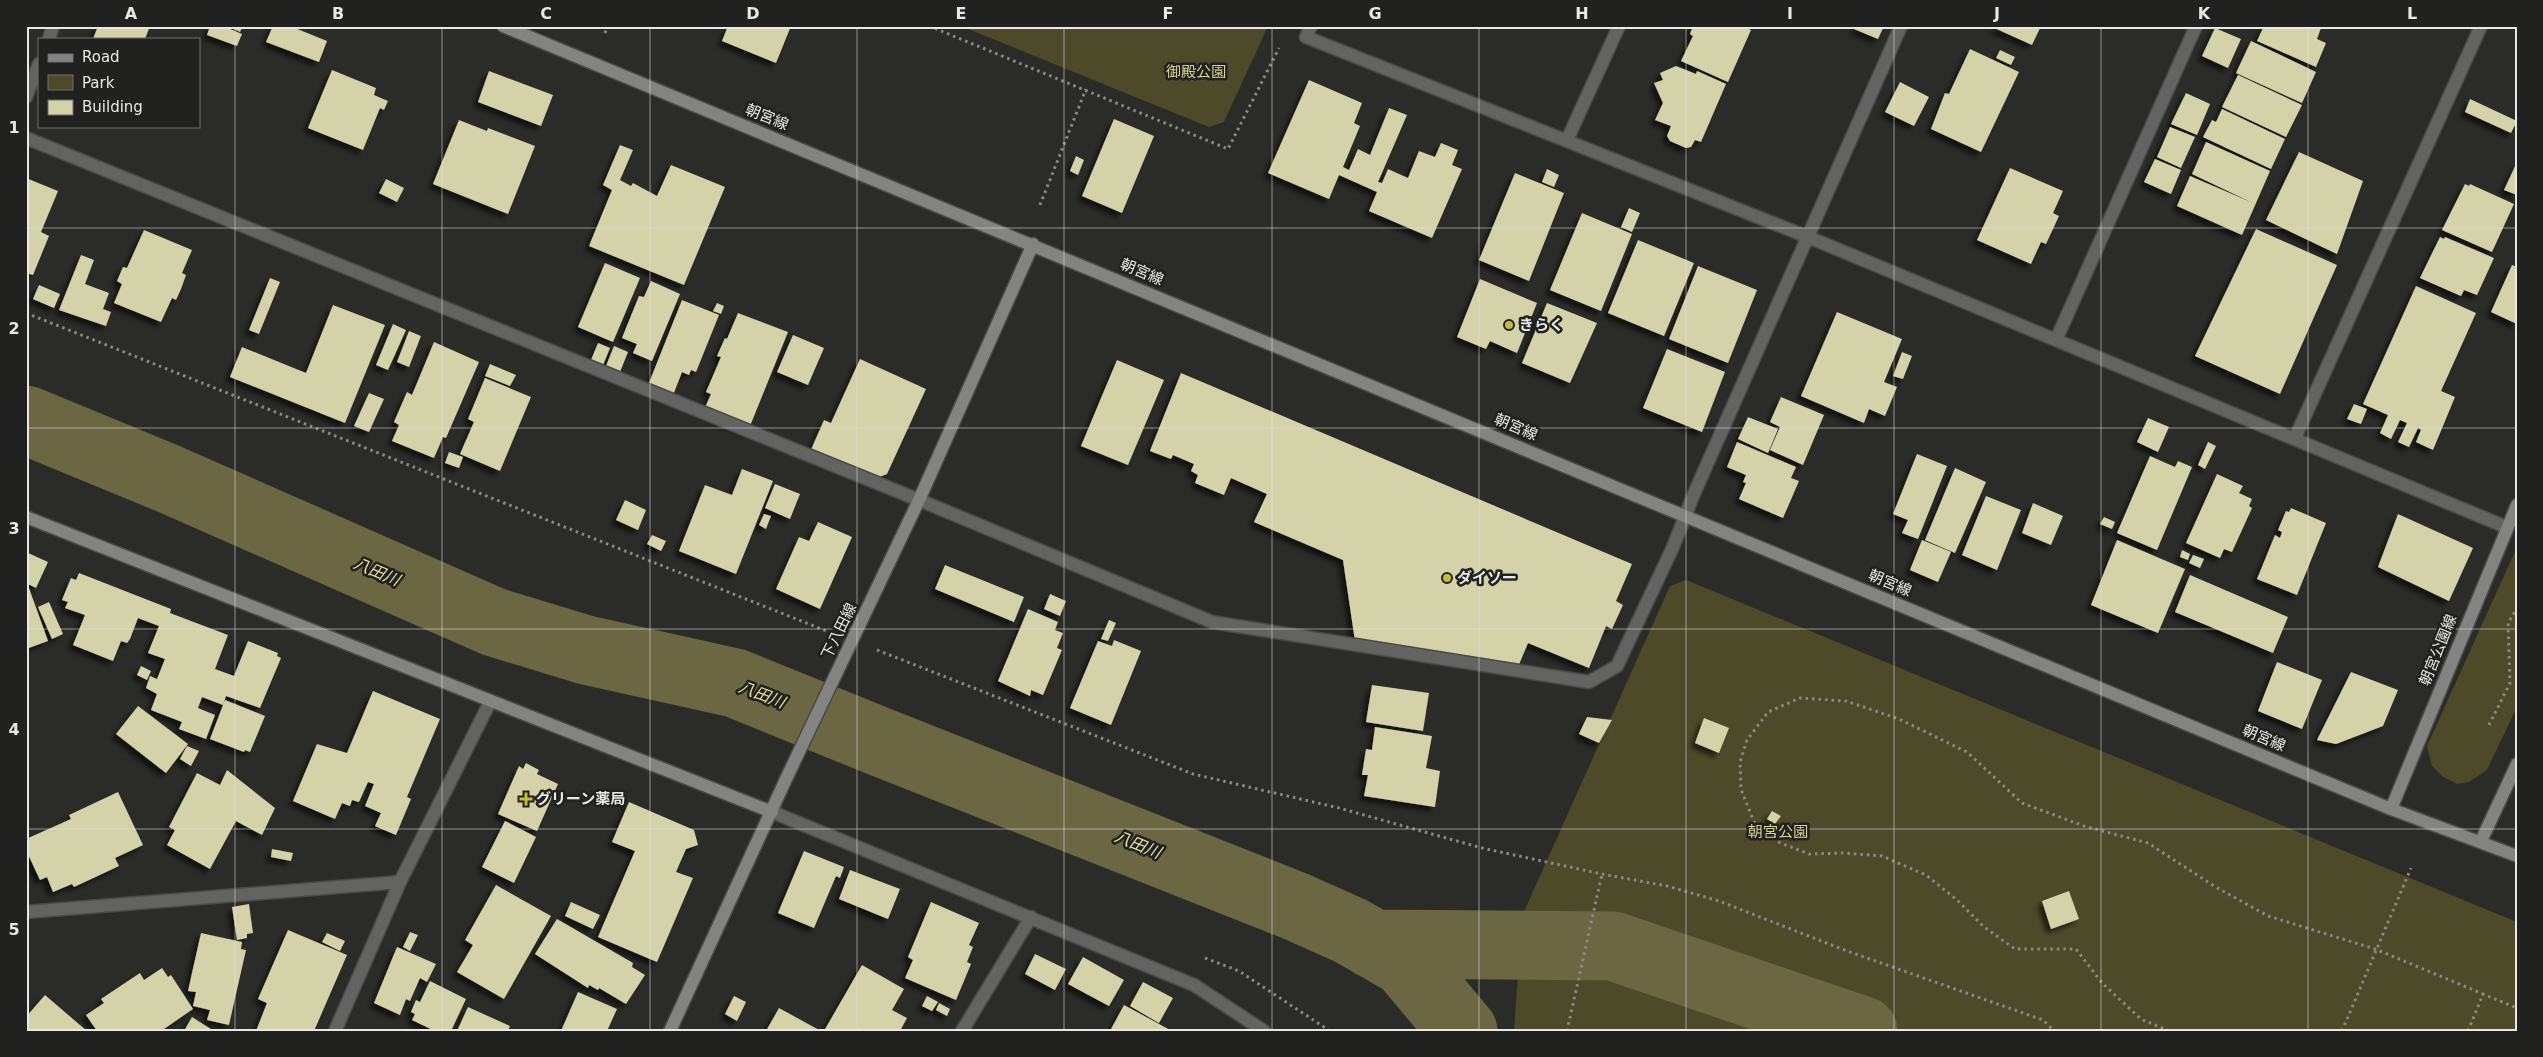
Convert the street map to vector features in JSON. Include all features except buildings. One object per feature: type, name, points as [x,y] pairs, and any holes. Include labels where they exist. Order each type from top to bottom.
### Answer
[{"type":"street","points":[[48,38],[53,26]]},
{"type":"street","name":"朝宮線","points":[[504,26],[2391,809],[2517,856]]},
{"type":"street","points":[[1311,26],[1306,37],[1808,237],[2506,527]]},
{"type":"street","points":[[1567,140],[1619,26]]},
{"type":"street","points":[[26,138],[919,500],[1212,622],[1590,682],[1617,666],[1686,516],[1901,26]]},
{"type":"street","points":[[2056,340],[2196,26]]},
{"type":"street","points":[[2295,438],[2481,26]]},
{"type":"street","points":[[26,97],[38,67]]},
{"type":"street","name":"下八田線","points":[[670,1031],[786,779],[919,500],[1033,244]]},
{"type":"street","name":"朝宮公園線","points":[[2391,809],[2506,527],[2517,505]]},
{"type":"street","points":[[26,517],[772,812],[1031,917],[1194,985],[1264,1031]]},
{"type":"street","points":[[335,1031],[400,882],[490,702]]},
{"type":"street","points":[[2481,841],[2517,764]]},
{"type":"street","points":[[26,912],[400,882]]},
{"type":"street","points":[[962,1031],[1031,917]]},
{"type":"path","points":[[605,33],[608,26]]},
{"type":"path","points":[[929,26],[1228,149],[1279,48]]},
{"type":"path","points":[[1040,205],[1086,90]]},
{"type":"path","points":[[26,313],[852,641],[954,679],[1193,774],[1339,808],[1482,848],[1668,886],[1719,901],[1847,952],[2043,1020],[2054,1031]]},
{"type":"path","points":[[2489,724],[2510,683],[2508,623],[2517,608]]},
{"type":"path","points":[[2169,1031],[2142,1019],[2102,983],[2076,949],[2014,949],[1984,927],[1957,900],[1926,875],[1882,856],[1845,853],[1809,854],[1778,842],[1754,822],[1741,789],[1740,762],[1747,740],[1768,712],[1800,698],[1846,701],[1899,719],[1967,752],[2022,803],[2084,826],[2148,843],[2214,886],[2268,916],[2375,949],[2517,1008]]},
{"type":"path","points":[[2342,1031],[2375,949],[2411,868]]},
{"type":"path","points":[[1567,1031],[1602,874]]},
{"type":"path","points":[[2468,1031],[2483,994]]},
{"type":"green space","name":"御殿公園","points":[[961,26],[1268,26],[1224,122],[1209,127]]},
{"type":"green space","points":[[2517,547],[2517,707],[2487,770],[2469,782],[2457,784],[2442,776],[2432,766],[2427,746]]},
{"type":"green space","name":"朝宮公園","points":[[1686,580],[2517,922],[2517,1031],[1514,1031],[1522,916],[1670,586]]},
{"type":"waterway","name":"八田川","points":[[26,420],[169,479],[494,622],[586,650],[735,683],[1295,906],[1351,931],[1405,962],[1463,1031]]},
{"type":"waterway","points":[[1373,944],[1613,946],[1863,1031]]},
{"type":"place","name":"きらく","points":[[1509,325]]},
{"type":"place","name":"ダイソー","points":[[1447,578]]},
{"type":"place","name":"グリーン薬局","points":[[526,799]]}]
